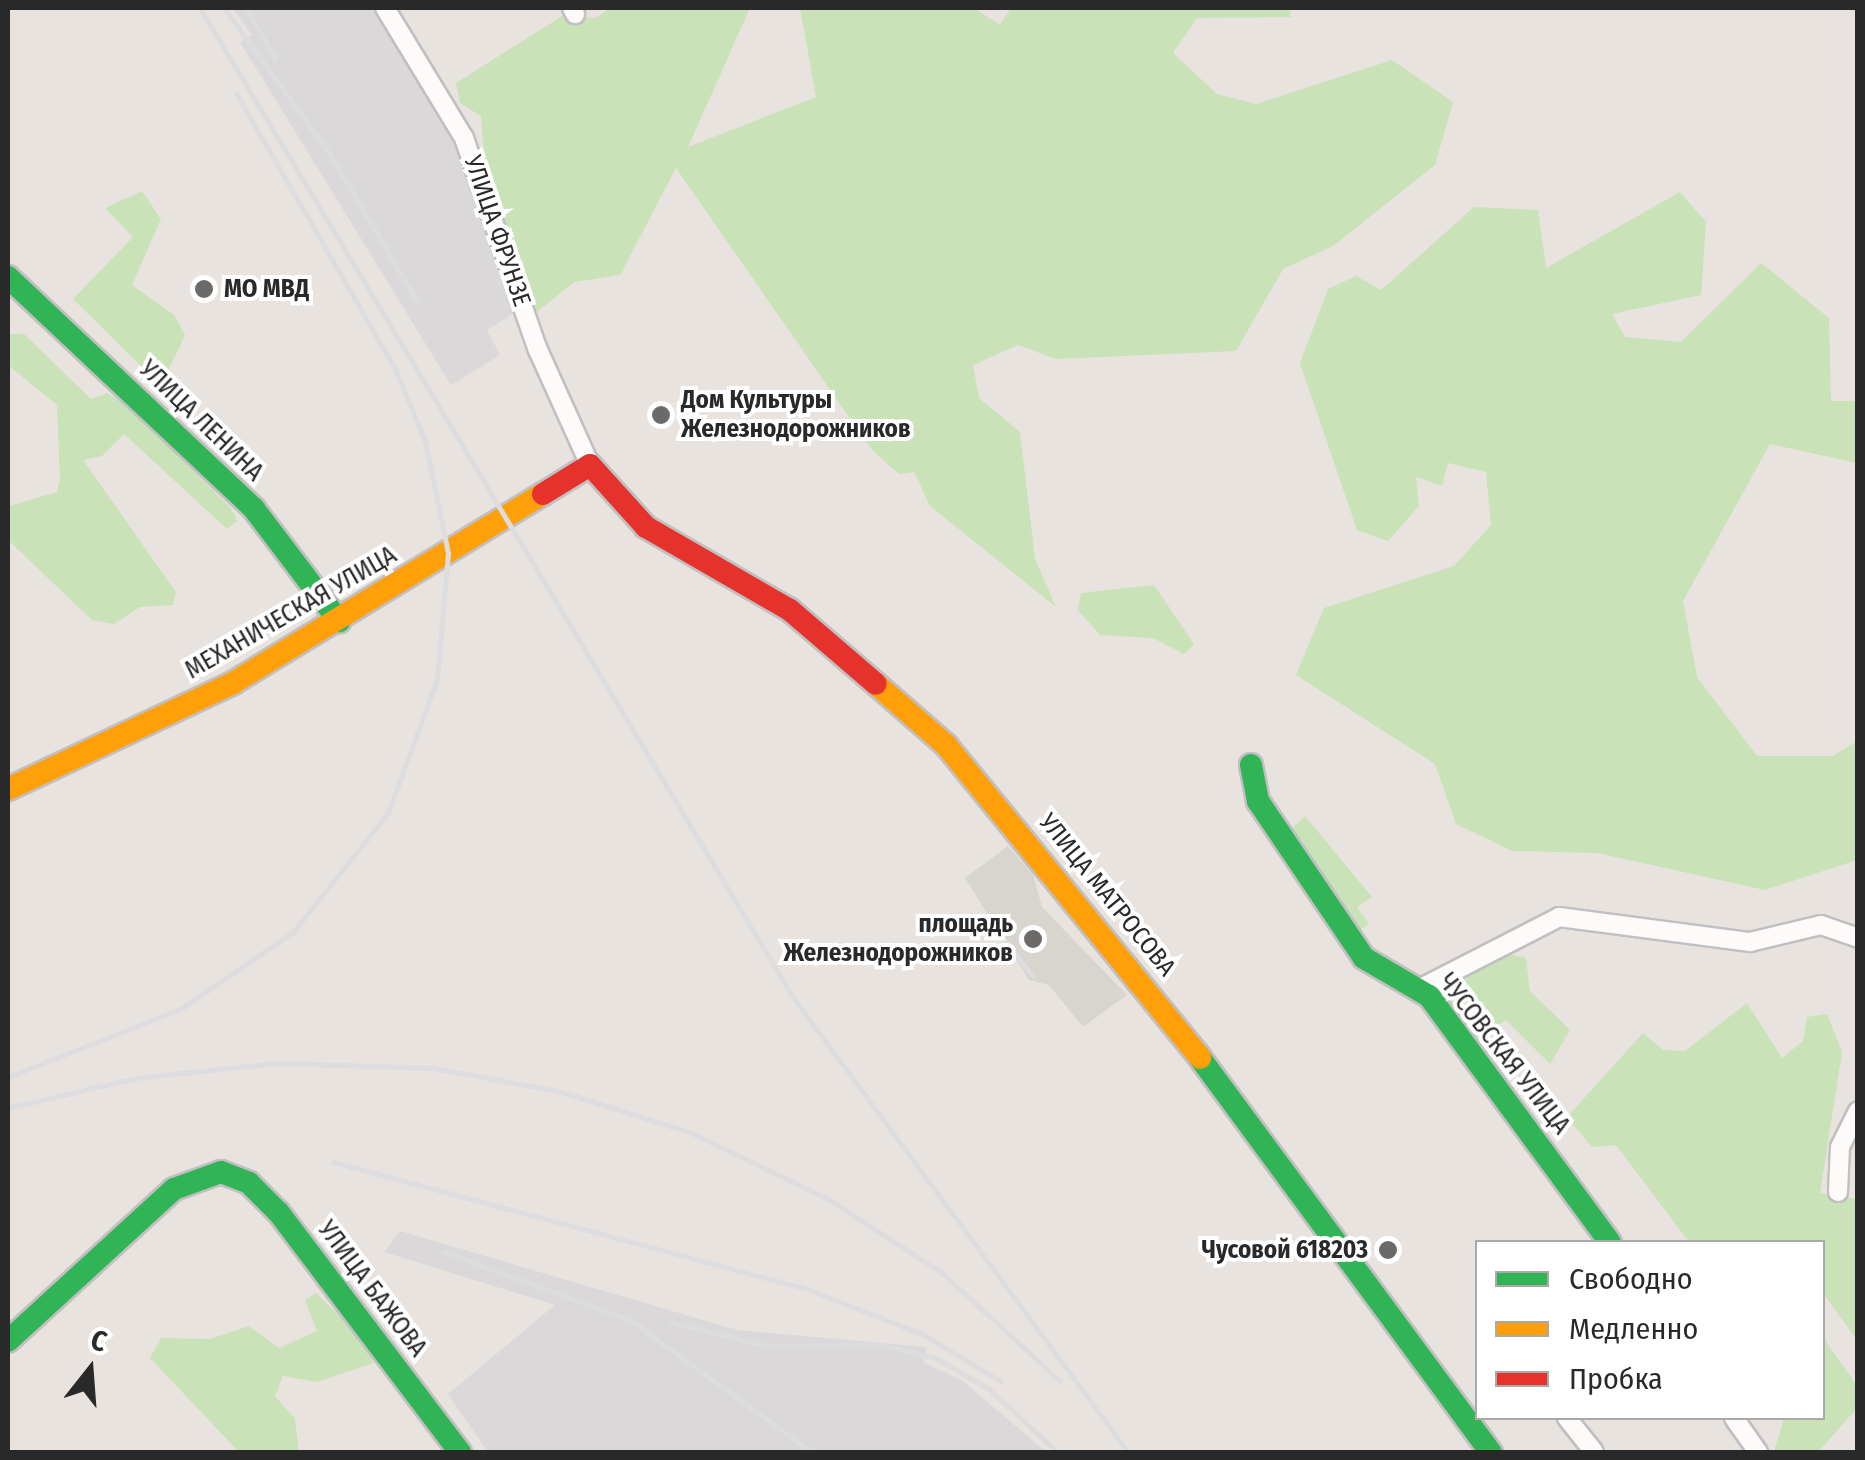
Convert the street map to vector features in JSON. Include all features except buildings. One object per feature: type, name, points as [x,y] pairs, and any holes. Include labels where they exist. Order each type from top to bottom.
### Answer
[{"type":"street","name":"УЛИЦА ФРУНЗЕ","points":[[386,8],[464,138],[538,350],[590,465]]},
{"type":"street","name":"УЛИЦА ЛЕНИНА","points":[[8,277],[254,510],[338,620]]},
{"type":"street","name":"МЕХАНИЧЕСКАЯ УЛИЦА","points":[[8,789],[233,684],[590,465]]},
{"type":"street","name":"УЛИЦА МАТРОСОВА","points":[[590,465],[646,527],[790,610],[946,745],[1137,974],[1490,1452]]},
{"type":"street","name":"ЧУСОВСКАЯ УЛИЦА","points":[[1251,765],[1258,801],[1364,958],[1421,988],[1609,1240]]},
{"type":"street","points":[[1421,988],[1559,917],[1750,942],[1820,925],[1858,938]]},
{"type":"street","points":[[1838,1192],[1840,1148],[1858,1110]]},
{"type":"street","name":"УЛИЦА БАЖОВА","points":[[8,1341],[179,1186],[227,1174],[279,1213],[457,1451]]},
{"type":"street","points":[[1569,1420],[1594,1452]]},
{"type":"street","points":[[1735,1420],[1758,1452]]},
{"type":"shaded area","points":[[232,8],[372,8],[460,150],[514,313],[487,330],[500,355],[451,385],[240,42],[252,35]]},
{"type":"shaded area","name":"площадь Железнодорожников","points":[[1008,846],[1033,875],[1042,907],[1127,995],[1083,1027],[1049,985],[1029,980],[965,878]]},
{"type":"shaded area","points":[[400,1231],[737,1330],[927,1347],[923,1362],[963,1381],[1046,1452],[488,1452],[448,1394],[555,1305],[384,1252]]},
{"type":"green space","points":[[611,8],[750,8],[688,147],[816,97],[800,8],[974,8],[1000,25],[1011,8],[1290,8],[1291,17],[1197,18],[1173,53],[1217,94],[1256,104],[1392,60],[1453,102],[1435,165],[1333,246],[1283,269],[1236,351],[1056,359],[1018,345],[973,365],[979,398],[1020,432],[1035,559],[1056,607],[930,506],[914,472],[899,474],[872,450],[676,168],[620,275],[574,282],[537,312],[485,172],[481,116],[460,103],[456,83],[564,15],[595,18]]},
{"type":"green space","points":[[142,191],[161,219],[132,285],[174,315],[185,335],[166,375],[151,376],[73,299],[133,237],[105,208]]},
{"type":"green space","points":[[1680,192],[1706,222],[1701,295],[1612,314],[1625,337],[1681,342],[1761,263],[1829,318],[1831,401],[1857,401],[1857,463],[1770,444],[1683,601],[1697,677],[1757,756],[1833,756],[1857,741],[1857,860],[1765,890],[1597,853],[1512,851],[1456,824],[1435,764],[1296,675],[1324,608],[1454,566],[1491,525],[1486,472],[1448,463],[1442,486],[1416,477],[1419,506],[1388,541],[1357,530],[1300,363],[1328,289],[1356,276],[1381,290],[1474,207],[1538,210],[1546,268]]},
{"type":"green space","points":[[8,334],[24,334],[91,399],[107,393],[124,403],[231,508],[237,521],[227,529],[124,434],[102,456],[83,460],[176,592],[173,605],[140,607],[114,624],[92,620],[8,540],[9,506],[57,492],[60,480],[57,405],[8,365]]},
{"type":"green space","points":[[1154,585],[1194,644],[1184,654],[1153,638],[1100,635],[1078,610],[1081,593]]},
{"type":"green space","points":[[1305,816],[1372,897],[1357,907],[1369,924],[1359,930],[1290,830]]},
{"type":"green space","points":[[1503,953],[1526,958],[1530,991],[1570,1030],[1550,1064],[1506,1020],[1473,1043],[1442,996],[1450,981]]},
{"type":"green space","points":[[1747,1003],[1782,1058],[1803,1041],[1807,1017],[1827,1014],[1842,1052],[1820,1193],[1857,1199],[1857,1340],[1825,1296],[1825,1240],[1687,1240],[1616,1145],[1592,1147],[1567,1117],[1643,1033],[1663,1050],[1685,1051]]},
{"type":"green space","points":[[316,1293],[370,1346],[373,1363],[317,1382],[283,1376],[275,1396],[295,1419],[299,1452],[239,1452],[150,1358],[161,1338],[210,1339],[249,1326],[279,1348],[317,1331],[305,1300]]},
{"type":"green space","points":[[1825,1340],[1855,1383],[1857,1408],[1818,1452],[1774,1452],[1783,1420],[1825,1420]]},
{"type":"railway","points":[[200,8],[792,996],[1128,1452]]},
{"type":"railway","points":[[224,8],[329,153],[417,301]]},
{"type":"railway","points":[[246,8],[275,58]]},
{"type":"railway","points":[[8,1077],[182,1008],[293,932],[388,813],[437,679],[448,553],[425,441],[394,367],[236,93]]},
{"type":"railway","points":[[998,932],[1033,976]]},
{"type":"railway","points":[[8,1108],[135,1078],[278,1063],[434,1068],[562,1092],[692,1133],[828,1199],[941,1272],[1060,1381]]},
{"type":"railway","points":[[333,1162],[810,1290],[924,1335],[1000,1381]]},
{"type":"railway","points":[[444,1252],[630,1320],[812,1452]]},
{"type":"railway","points":[[671,1322],[767,1346],[881,1345],[936,1358],[989,1389],[1057,1452]]},
{"type":"traffic: fast","points":[[8,277],[254,509],[339,621]]},
{"type":"traffic: fast","points":[[1251,765],[1258,801],[1364,958],[1429,996],[1609,1240]]},
{"type":"traffic: fast","points":[[1200,1058],[1491,1452]]},
{"type":"traffic: fast","points":[[8,1341],[174,1189],[221,1172],[249,1183],[279,1213],[460,1452]]},
{"type":"traffic: slow","points":[[8,789],[233,683],[543,494]]},
{"type":"traffic: slow","points":[[876,684],[946,745],[1200,1058]]},
{"type":"traffic: jam","points":[[543,494],[590,465],[646,527],[790,610],[876,684]]},
{"type":"place","name":"МО МВД","points":[[204,289]]},
{"type":"place","name":"Дом Культуры Железнодорожников","points":[[661,415]]},
{"type":"place","name":"площадь Железнодорожников","points":[[1033,939]]},
{"type":"place","name":"Чусовой 618203","points":[[1388,1250]]}]
